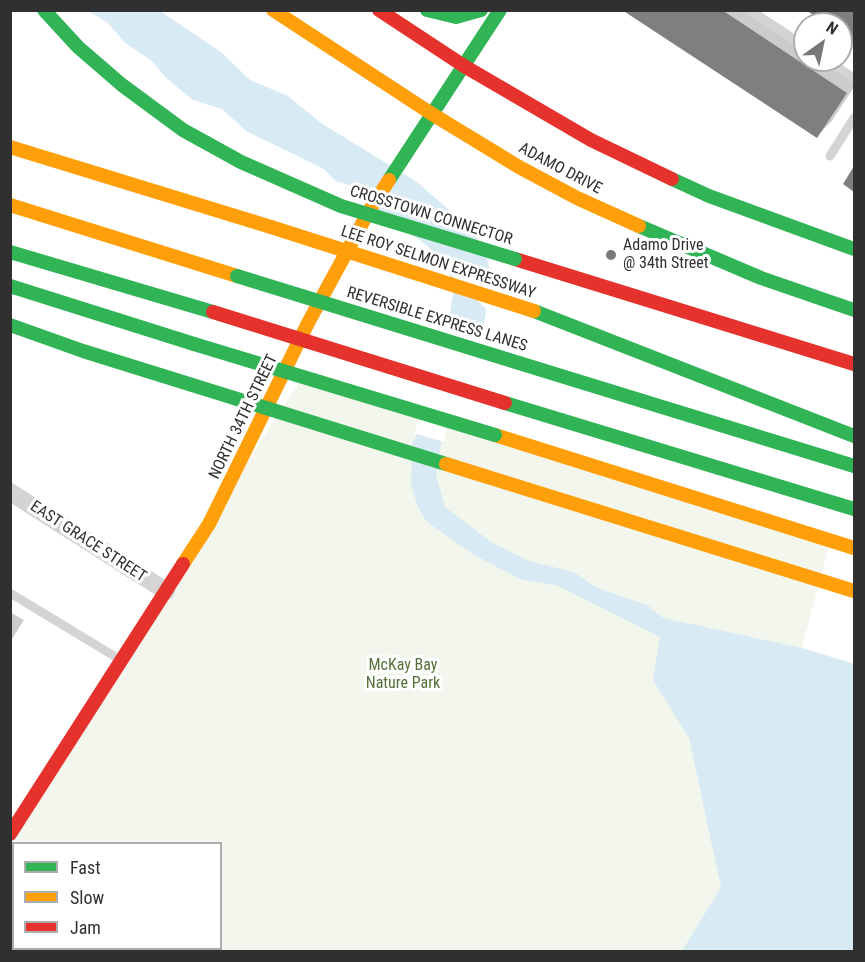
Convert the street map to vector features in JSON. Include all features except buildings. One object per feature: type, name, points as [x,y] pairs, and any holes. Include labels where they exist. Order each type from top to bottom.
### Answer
[{"type":"main road","name":"CROSSTOWN CONNECTOR","points":[[44,10],[78,46],[131,92],[183,130],[241,162],[341,206],[855,364]]},
{"type":"main road","name":"ADAMO DRIVE","points":[[273,10],[432,114],[519,167],[638,227],[761,278],[855,310]]},
{"type":"main road","points":[[379,10],[534,110],[650,170],[771,220],[855,249]]},
{"type":"main road","points":[[427,10],[456,17],[481,10]]},
{"type":"main road","name":"NORTH 34TH STREET","points":[[13,825],[209,524],[308,323],[369,211],[500,10]]},
{"type":"main road","points":[[10,132],[104,176]]},
{"type":"main road","name":"LEE ROY SELMON EXPRESSWAY","points":[[10,147],[271,227],[755,381]]},
{"type":"main road","name":"REVERSIBLE EXPRESS LANES","points":[[10,205],[855,466]]},
{"type":"main road","points":[[10,252],[855,509]]},
{"type":"main road","points":[[10,286],[855,548]]},
{"type":"main road","points":[[534,311],[855,436]]},
{"type":"main road","points":[[10,325],[83,351],[855,591]]},
{"type":"street","name":"EAST GRACE STREET","points":[[10,492],[166,591]]},
{"type":"lane","points":[[749,10],[793,38]]},
{"type":"lane","points":[[830,156],[855,118]]},
{"type":"lane","points":[[10,593],[122,660]]},
{"type":"green space","name":"McKay Bay Nature Park","points":[[305,374],[830,541],[802,648],[854,664],[854,951],[11,952],[11,818]]},
{"type":"shaded area","points":[[88,11],[160,11],[221,52],[250,80],[288,96],[321,123],[417,182],[474,232],[487,258],[492,278],[483,329],[444,426],[436,474],[445,507],[491,542],[529,561],[573,572],[598,588],[647,605],[663,618],[802,648],[854,664],[854,951],[682,951],[721,887],[689,738],[653,680],[660,637],[558,586],[520,579],[474,555],[426,521],[418,507],[411,485],[412,443],[422,427],[448,327],[454,286],[445,263],[425,244],[340,186],[324,169],[246,131],[222,109],[193,100],[166,78],[152,61],[125,43],[108,23]]},
{"type":"pier","points":[[329,179],[469,222],[477,230],[338,188]]},
{"type":"pier","points":[[432,255],[494,274],[489,312]]},
{"type":"pier","points":[[446,313],[486,326],[473,367],[447,426],[444,442],[414,433],[435,379]]},
{"type":"traffic: fast","points":[[44,10],[78,47],[122,85],[183,130],[241,162],[341,206],[515,259]]},
{"type":"traffic: fast","points":[[427,10],[456,17],[481,10]]},
{"type":"traffic: fast","points":[[389,180],[500,10]]},
{"type":"traffic: fast","points":[[672,179],[709,196],[854,249]]},
{"type":"traffic: fast","points":[[639,226],[761,278],[854,310]]},
{"type":"traffic: fast","points":[[10,252],[213,312]]},
{"type":"traffic: fast","points":[[237,276],[519,363]]},
{"type":"traffic: fast","points":[[10,286],[194,344]]},
{"type":"traffic: fast","points":[[534,311],[854,436]]},
{"type":"traffic: fast","points":[[10,325],[83,351],[446,464]]},
{"type":"traffic: fast","points":[[194,344],[495,435]]},
{"type":"traffic: fast","points":[[519,363],[854,466]]},
{"type":"traffic: fast","points":[[505,403],[854,509]]},
{"type":"traffic: slow","points":[[273,10],[432,114],[519,167],[577,198],[639,226]]},
{"type":"traffic: slow","points":[[10,147],[271,227]]},
{"type":"traffic: slow","points":[[183,564],[209,524],[308,323],[369,211],[389,180]]},
{"type":"traffic: slow","points":[[10,205],[237,276]]},
{"type":"traffic: slow","points":[[271,227],[534,311]]},
{"type":"traffic: slow","points":[[495,435],[854,548]]},
{"type":"traffic: slow","points":[[446,464],[854,591]]},
{"type":"traffic: jam","points":[[379,10],[464,66],[591,140],[672,179]]},
{"type":"traffic: jam","points":[[515,259],[854,364]]},
{"type":"traffic: jam","points":[[213,312],[505,403]]},
{"type":"traffic: jam","points":[[10,834],[183,564]]},
{"type":"place","name":"Adamo Drive @ 34th Street","points":[[611,255]]}]
